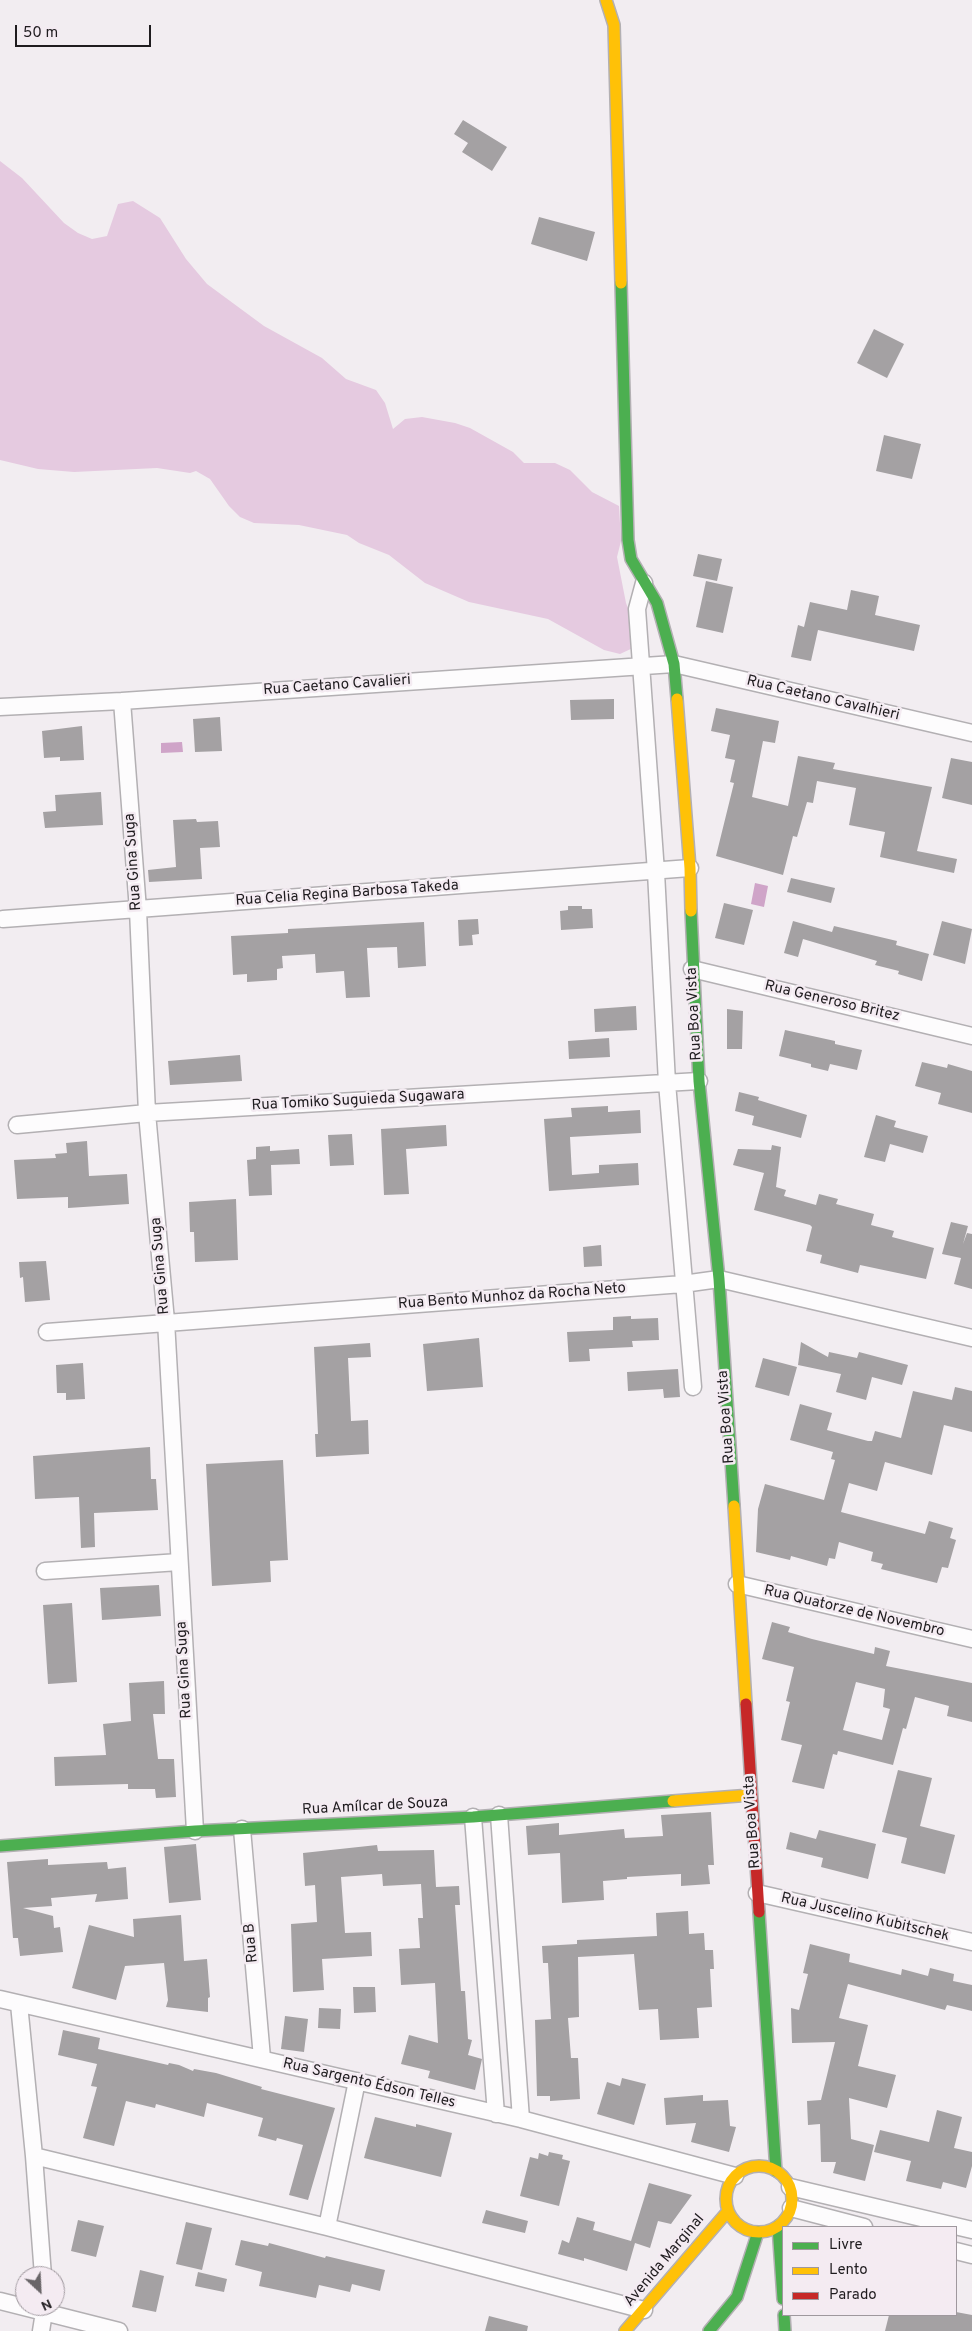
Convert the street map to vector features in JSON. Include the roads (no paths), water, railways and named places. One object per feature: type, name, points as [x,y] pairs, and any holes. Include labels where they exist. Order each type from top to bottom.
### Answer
[{"type":"street","name":"Rua Boa Vista","points":[[606,0],[614,25],[628,540],[631,558],[657,604],[674,664],[690,868],[692,969],[699,1081],[719,1279],[776,2171]]},
{"type":"street","name":"Rua Boa Vista","points":[[644,583],[637,609],[656,872],[667,1083],[693,1387]]},
{"type":"street","name":"Rua Caetano Cavalieri","points":[[0,707],[122,701],[674,664]]},
{"type":"street","name":"Rua Caetano Cavalhieri","points":[[674,664],[972,733]]},
{"type":"street","name":"Rua Gina Suga","points":[[122,701],[138,910],[147,1113],[166,1321],[178,1562],[195,1831]]},
{"type":"street","name":"Rua Celia Regina Barbosa Takeda","points":[[3,919],[690,868]]},
{"type":"street","name":"Rua Generoso Britez","points":[[692,969],[972,1036]]},
{"type":"street","name":"Rua Tomiko Suguieda Sugawara","points":[[17,1125],[147,1113],[699,1081]]},
{"type":"street","name":"Rua Bento Munhoz da Rocha Neto","points":[[47,1332],[166,1321],[683,1284],[719,1279],[972,1338]]},
{"type":"street","points":[[45,1571],[178,1562]]},
{"type":"street","name":"Rua Quatorze de Novembro","points":[[737,1584],[972,1639]]},
{"type":"street","name":"Rua Amílcar de Souza","points":[[0,1846],[195,1831],[473,1817],[751,1795]]},
{"type":"street","points":[[499,1815],[521,2118]]},
{"type":"street","points":[[473,1817],[496,2114]]},
{"type":"street","name":"Rua B","points":[[242,1829],[262,2058]]},
{"type":"street","name":"Rua Juscelino Kubitschek","points":[[758,1892],[972,1942]]},
{"type":"street","points":[[484,1944],[508,1942]]},
{"type":"street","name":"Rua Sargento Édson Telles","points":[[0,1999],[262,2058],[496,2114],[521,2118],[735,2176]]},
{"type":"street","points":[[19,2004],[34,2156],[41,2266]]},
{"type":"street","points":[[327,2227],[356,2081]]},
{"type":"street","points":[[34,2156],[327,2227],[644,2310]]},
{"type":"street","points":[[756,2166],[776,2171],[790,2187],[791,2208],[786,2218],[778,2226],[758,2232],[747,2230],[737,2225],[728,2211],[726,2195],[729,2185],[735,2176],[745,2169],[756,2166]]},
{"type":"street","points":[[790,2187],[955,2226]]},
{"type":"street","points":[[791,2208],[860,2226]]},
{"type":"street","name":"Avenida Marginal","points":[[625,2331],[728,2211]]},
{"type":"street","points":[[778,2226],[782,2284]]},
{"type":"street","points":[[957,2226],[972,2230]]},
{"type":"street","points":[[709,2331],[737,2297],[758,2232]]},
{"type":"street","points":[[957,2251],[972,2255]]},
{"type":"street","points":[[0,2301],[15,2304]]},
{"type":"street","points":[[65,2315],[119,2331]]},
{"type":"street","points":[[41,2331],[44,2316]]},
{"type":"street","points":[[784,2316],[785,2331]]}]
